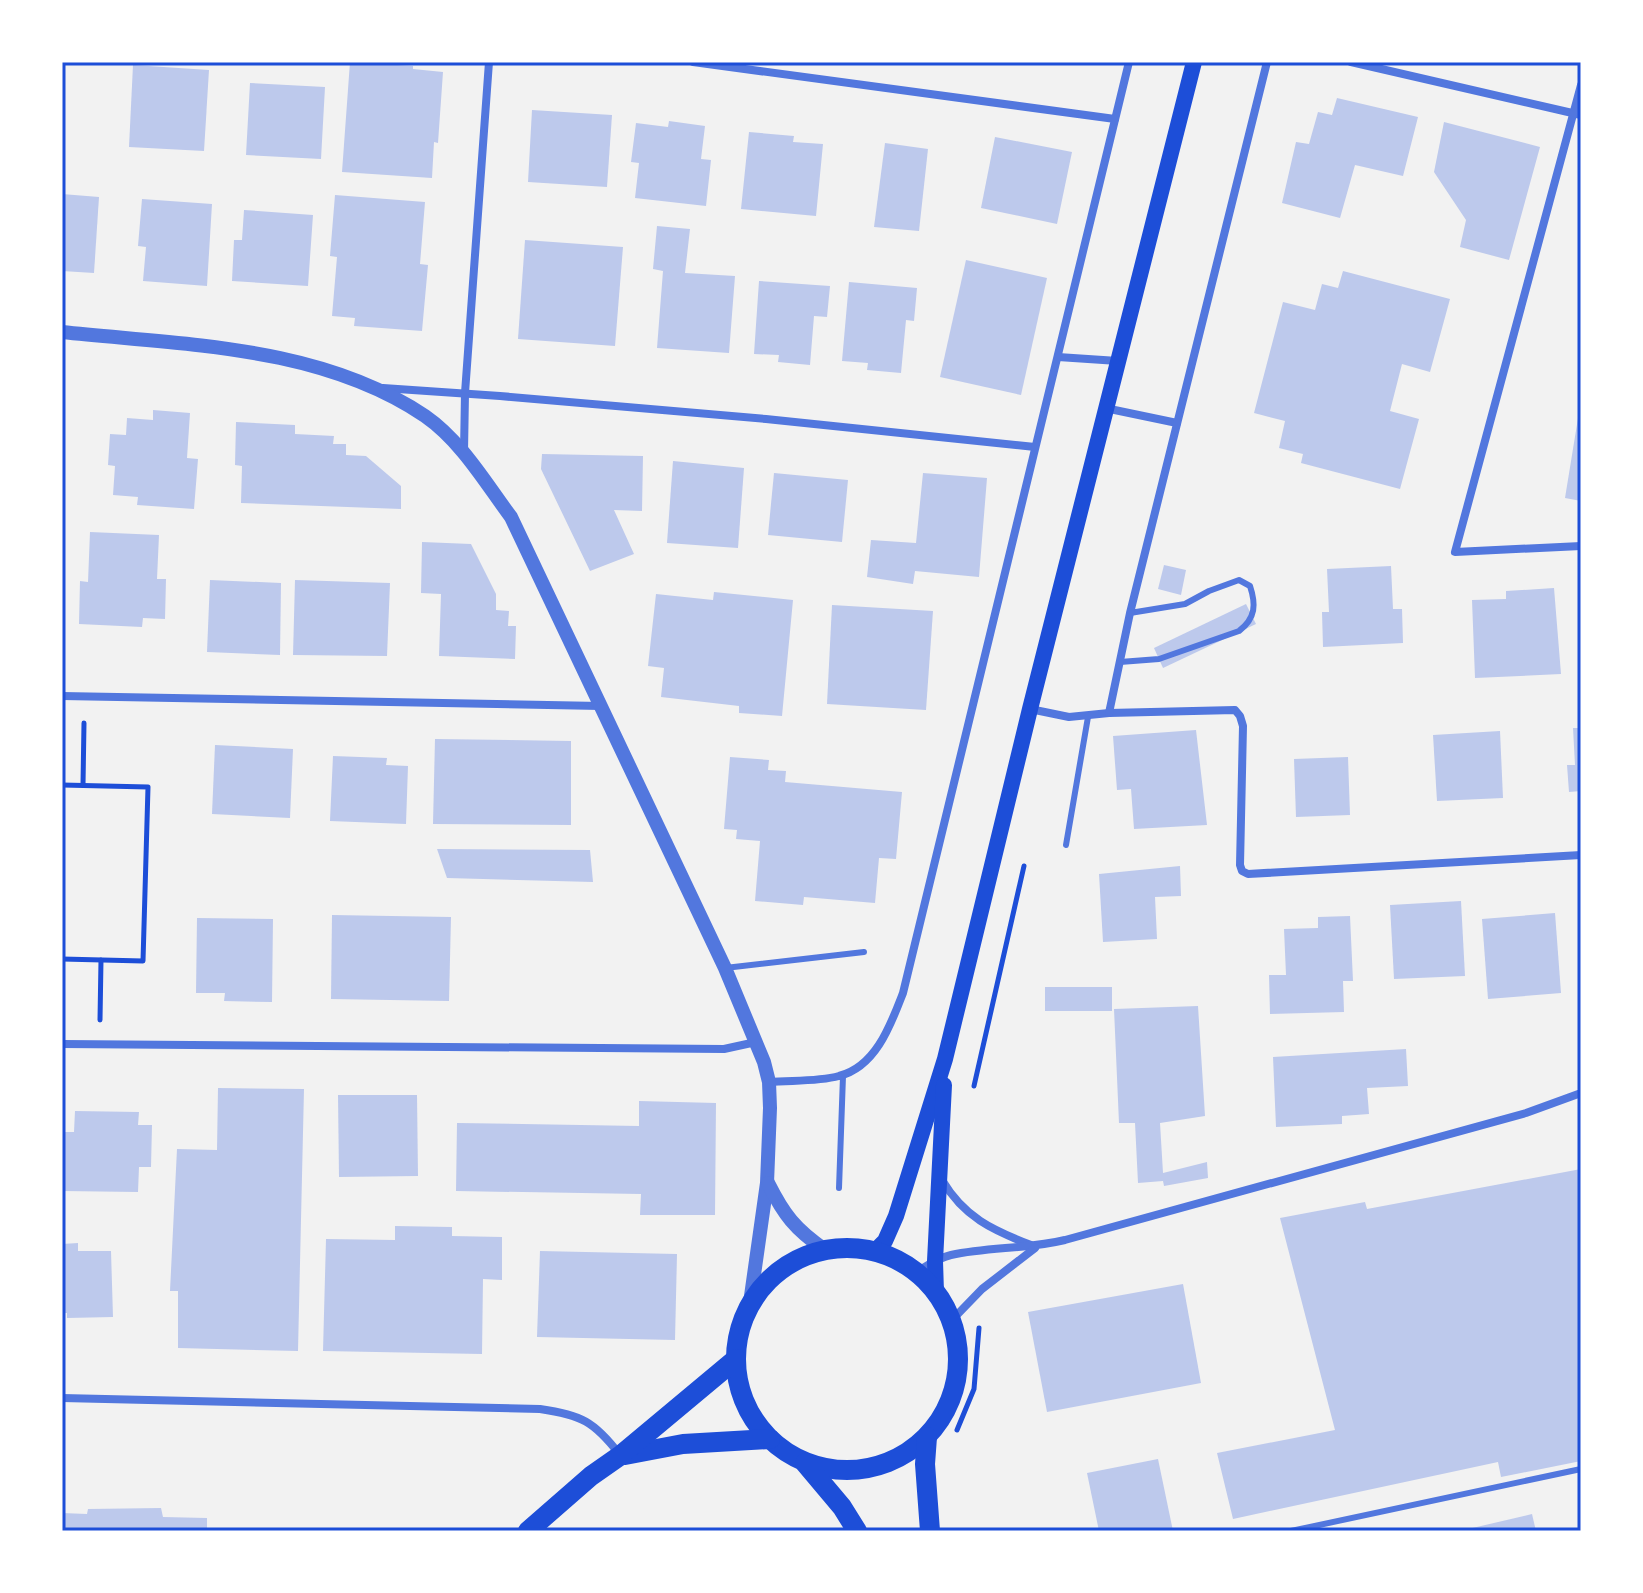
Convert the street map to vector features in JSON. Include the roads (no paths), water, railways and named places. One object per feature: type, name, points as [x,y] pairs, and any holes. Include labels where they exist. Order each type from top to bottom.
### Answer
[{"type":"main road","points":[[875,1251],[885,1241],[896,1216],[945,1059],[1105,408],[1194,62]]},
{"type":"main road","points":[[936,1292],[938,1174],[945,1059]]},
{"type":"main road","points":[[805,1463],[838,1470],[870,1468],[901,1457],[927,1437],[940,1421],[956,1383],[957,1341],[936,1292],[917,1272],[897,1259],[850,1247],[825,1250],[798,1259],[773,1276],[750,1303],[741,1327],[736,1359],[740,1389],[752,1416],[770,1439],[805,1463],[842,1507],[857,1531]]},
{"type":"main road","points":[[528,1531],[736,1359]]},
{"type":"main road","points":[[927,1437],[925,1464],[930,1531]]},
{"type":"main road","points":[[621,1455],[683,1444],[770,1439]]},
{"type":"street","points":[[464,453],[465,393],[489,62]]},
{"type":"street","points":[[693,62],[1115,119]]},
{"type":"street","points":[[769,1082],[843,1076],[861,1065],[880,1045],[903,993],[1129,62]]},
{"type":"street","points":[[1109,713],[1130,613],[1267,62]]},
{"type":"street","points":[[1351,62],[1577,114]]},
{"type":"street","points":[[1581,85],[1577,114],[1455,552],[1581,546]]},
{"type":"street","points":[[62,332],[238,351],[314,366],[375,388],[426,417],[464,453],[511,517],[603,706],[757,1042],[769,1082],[767,1183],[750,1303]]},
{"type":"street","points":[[1058,357],[1118,361]]},
{"type":"street","points":[[375,388],[766,419],[1035,447]]},
{"type":"street","points":[[1105,408],[1177,423]]},
{"type":"street","points":[[62,696],[603,706]]},
{"type":"street","points":[[1030,709],[1059,717],[1235,710],[1243,726],[1240,865],[1242,871],[1248,874],[1581,855]]},
{"type":"street","points":[[62,1044],[724,1049],[757,1042]]},
{"type":"street","points":[[917,1272],[951,1255],[1036,1247],[1526,1113],[1581,1093]]},
{"type":"street","points":[[938,1174],[955,1201],[977,1220],[1036,1247]]},
{"type":"street","points":[[767,1183],[783,1213],[798,1231],[825,1250]]},
{"type":"street","points":[[951,1321],[982,1289],[1036,1247]]},
{"type":"street","points":[[62,1398],[540,1409],[571,1413],[587,1420],[602,1431],[621,1455]]},
{"type":"lane","points":[[1120,662],[1159,659],[1239,631],[1250,623],[1255,602],[1250,586],[1239,580],[1185,604],[1130,613]]},
{"type":"lane","points":[[1066,845],[1088,717]]},
{"type":"lane","points":[[725,968],[864,952]]},
{"type":"lane","points":[[839,1188],[843,1076]]},
{"type":"lane","points":[[1291,1531],[1581,1469]]}]
